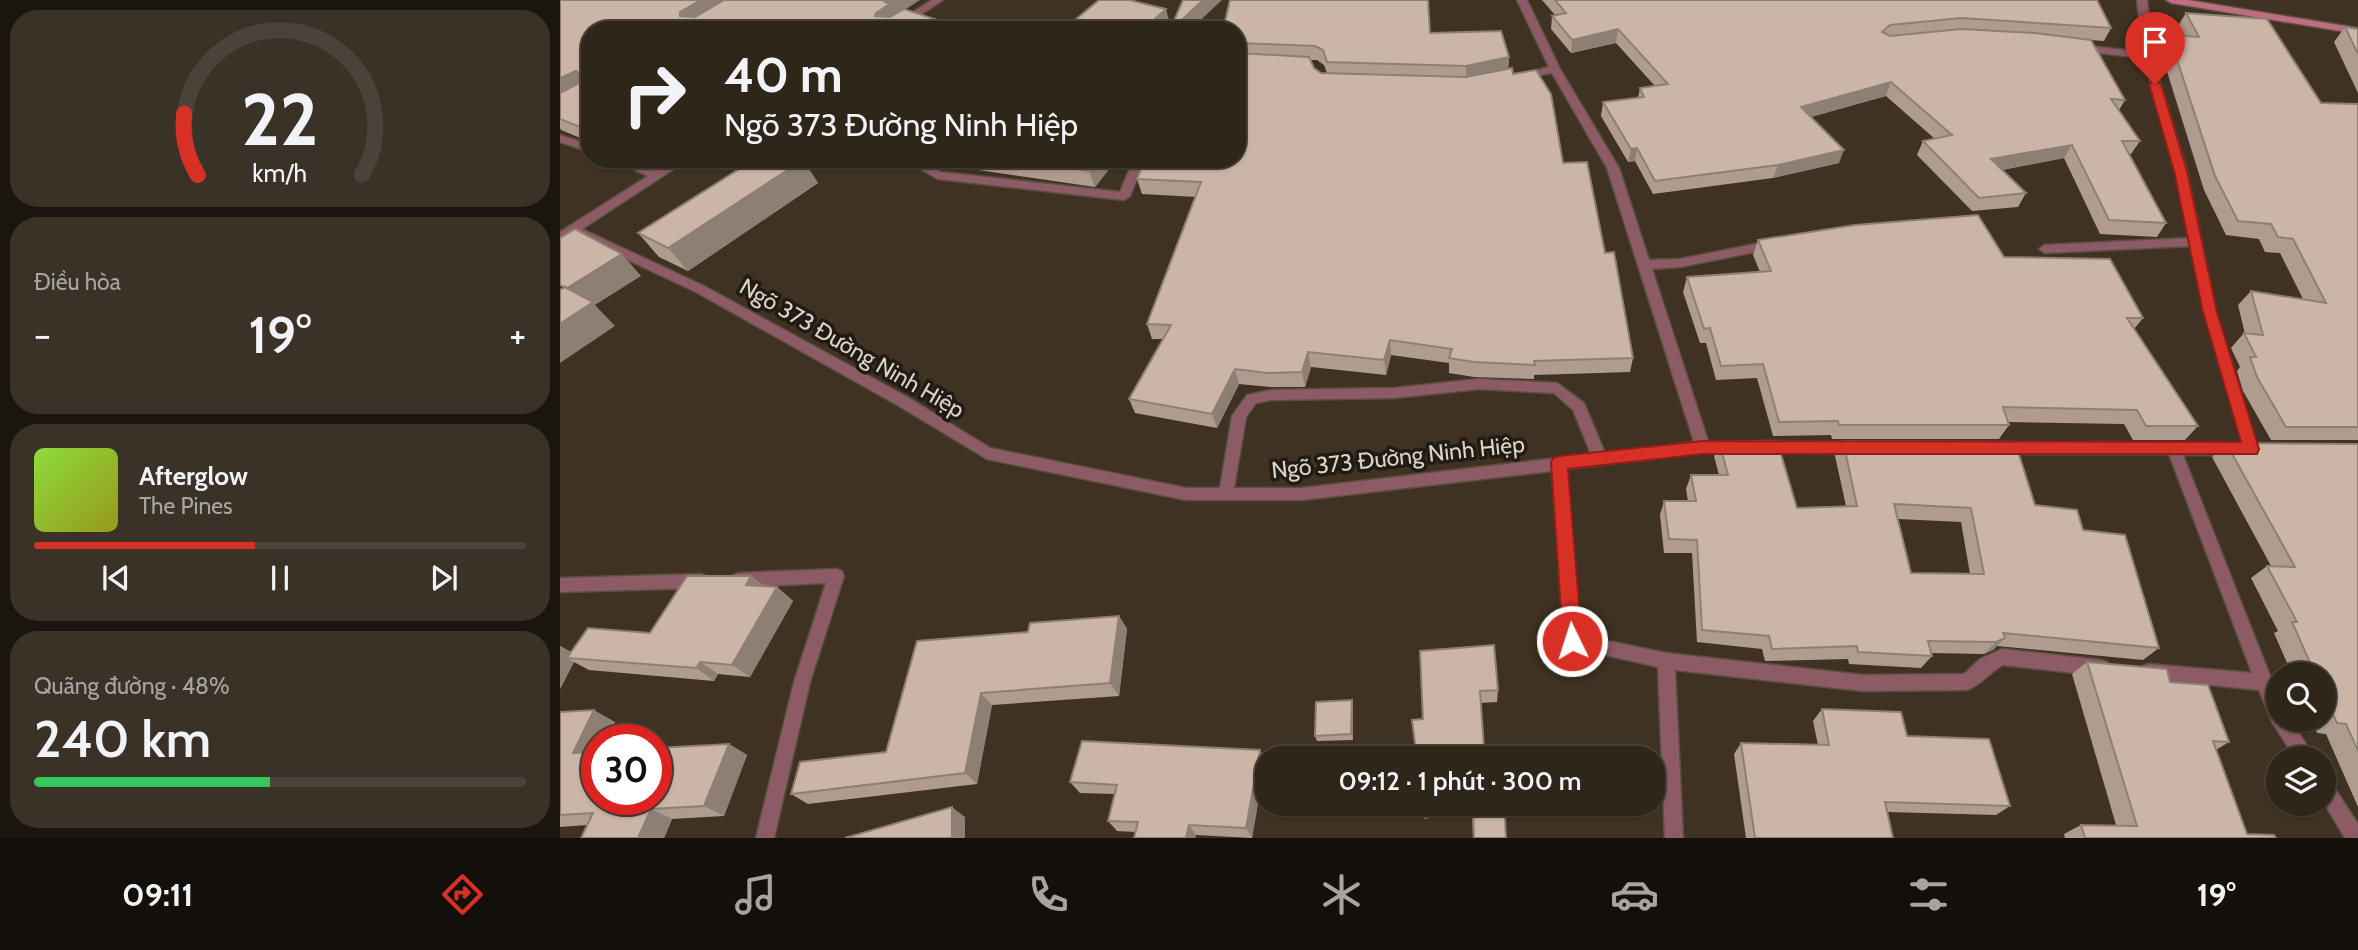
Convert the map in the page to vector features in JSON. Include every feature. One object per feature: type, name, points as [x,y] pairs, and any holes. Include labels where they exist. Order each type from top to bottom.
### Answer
[{"type":"main road","points":[[2171,0],[2358,31]]},
{"type":"main road","points":[[2219,0],[2233,11]]},
{"type":"street","points":[[904,21],[938,0]]},
{"type":"street","points":[[1522,0],[1555,69],[1613,168],[1703,447]]},
{"type":"street","points":[[1980,448],[2258,449],[2223,360],[2181,171],[2148,56],[2142,0]]},
{"type":"street","points":[[2069,46],[2148,56]]},
{"type":"street","points":[[1504,79],[1555,69]]},
{"type":"street","points":[[560,138],[581,146]]},
{"type":"street","points":[[638,168],[658,176]]},
{"type":"street","points":[[560,237],[670,168]]},
{"type":"street","points":[[925,168],[938,175],[1124,196],[1136,168]]},
{"type":"street","name":"Ngõ 373 Đường Ninh Hiệp","points":[[573,229],[700,289],[904,402],[988,453],[1186,494],[1302,495],[1703,447],[1869,448]]},
{"type":"street","points":[[1644,265],[1680,263],[1792,241]]},
{"type":"street","points":[[2045,249],[2196,242]]},
{"type":"street","points":[[1226,494],[1238,416],[1252,398],[1272,395],[1394,393],[1479,384],[1557,388],[1579,407],[1600,459]]},
{"type":"street","points":[[2174,449],[2266,686]]},
{"type":"street","points":[[1559,463],[1572,641],[1666,661],[1863,683],[1966,682],[1986,665],[2002,657],[2264,682]]},
{"type":"street","points":[[560,585],[836,576],[802,682],[765,838]]},
{"type":"street","points":[[1666,661],[1674,838]]},
{"type":"street","points":[[2336,806],[2356,838]]},
{"type":"building","points":[[560,0],[701,0],[680,12],[680,16],[695,17],[724,0],[889,0],[885,2],[890,4],[875,16],[890,17],[904,9],[941,21],[581,21],[581,127],[560,119],[560,93],[579,83],[580,74],[576,71],[560,78]]},
{"type":"building","points":[[1099,0],[1129,0],[1166,9],[1153,21],[1074,21]]},
{"type":"building","points":[[1183,0],[1203,0],[1181,21],[1174,21]]},
{"type":"building","points":[[1230,0],[1428,0],[1430,33],[1501,31],[1509,57],[1466,66],[1327,62],[1323,50],[1315,46],[1246,43],[1246,21],[1225,21]]},
{"type":"building","points":[[1555,0],[2097,0],[2111,28],[1961,18],[1890,25],[1882,32],[1890,36],[1961,29],[2035,33],[2091,40],[2125,100],[2111,99],[2140,141],[2122,141],[2166,223],[2109,220],[2072,145],[1991,159],[2026,193],[1979,198],[1923,141],[1952,135],[1891,82],[1801,107],[1844,150],[1778,165],[1655,181],[1637,148],[1631,149],[1603,102],[1644,97],[1640,88],[1668,84],[1618,29],[1572,40],[1552,16],[1566,13]]},
{"type":"building","points":[[2186,13],[2267,19],[2321,103],[2358,104],[2358,427],[2286,427],[2257,377],[2250,357],[2256,357],[2244,333],[2263,335],[2251,291],[2326,303],[2293,239],[2278,237],[2271,224],[2238,221],[2215,176],[2169,35],[2199,37]]},
{"type":"building","points":[[2345,27],[2358,29],[2358,54]]},
{"type":"building","points":[[1246,54],[1309,57],[1314,68],[1321,73],[1466,77],[1512,68],[1513,74],[1536,70],[1551,94],[1563,163],[1587,162],[1605,253],[1614,252],[1633,358],[1534,361],[1535,365],[1474,362],[1449,358],[1452,349],[1390,340],[1384,360],[1308,352],[1302,372],[1267,373],[1235,369],[1212,414],[1129,399],[1171,325],[1147,324],[1201,182],[1137,179],[1141,168],[1246,168]]},
{"type":"building","points":[[741,168],[791,168],[668,248],[638,233]]},
{"type":"building","points":[[1068,168],[1091,168],[1089,171]]},
{"type":"building","points":[[1978,215],[2004,257],[2110,259],[2143,318],[2127,318],[2198,426],[2146,426],[2137,410],[2003,407],[2009,425],[1839,425],[1838,421],[1779,422],[1763,364],[1721,366],[1710,328],[1704,329],[1687,277],[1771,271],[1758,240],[1855,225]]},
{"type":"building","points":[[575,229],[622,254],[567,288],[560,285],[560,238]]},
{"type":"building","points":[[565,287],[593,302],[560,324],[560,290]]},
{"type":"building","points":[[1719,441],[1777,441],[1797,508],[1857,506],[1843,441],[2015,442],[2035,505],[2077,510],[2083,530],[2125,535],[2159,648],[2003,633],[2005,638],[1996,642],[1928,641],[1932,656],[1858,652],[1857,646],[1772,649],[1769,636],[1702,630],[1697,540],[1669,539],[1664,501],[1696,501],[1691,475],[1728,475]],"holes":[[[1894,504],[1971,508],[1984,574],[1911,573]]]},
{"type":"building","points":[[2226,443],[2358,444],[2358,751],[2346,724],[2336,721],[2336,662],[2310,662],[2292,622],[2297,622],[2267,566],[2295,567]]},
{"type":"building","points":[[687,576],[751,576],[746,585],[777,587],[732,665],[700,662],[696,668],[567,658],[588,628],[650,633]]},
{"type":"building","points":[[1119,616],[1110,683],[981,693],[965,773],[791,794],[800,762],[886,752],[917,641],[1028,632],[1030,623]]},
{"type":"building","points":[[1494,645],[1498,690],[1480,691],[1484,746],[1415,746],[1412,720],[1423,719],[1420,651]]},
{"type":"building","points":[[2087,662],[2167,669],[2170,682],[2208,685],[2229,742],[2213,741],[2247,834],[2274,835],[2276,838],[2085,838],[2081,825],[2137,826]]},
{"type":"building","points":[[1352,700],[1351,734],[1315,736],[1316,702]]},
{"type":"building","points":[[1822,709],[1901,712],[1907,736],[1989,739],[2010,806],[1885,802],[1893,838],[1755,838],[1741,743],[1829,745]]},
{"type":"building","points":[[594,710],[587,724],[581,724],[581,737],[573,753],[581,753],[581,814],[560,815],[560,712]]},
{"type":"building","points":[[1082,741],[1255,750],[1255,778],[1246,828],[1189,825],[1186,838],[1134,838],[1138,822],[1108,821],[1117,785],[1070,782]]},
{"type":"building","points":[[729,744],[704,806],[672,808],[672,747]]},
{"type":"building","points":[[952,807],[952,838],[845,838]]},
{"type":"building","points":[[592,815],[648,815],[638,838],[581,838]]},
{"type":"building","points":[[1473,816],[1505,816],[1506,838],[1474,838]]},
{"type":"route","points":[[1572,641],[1559,463],[1703,447],[2251,449],[2210,312],[2181,171],[2155,84]]}]
